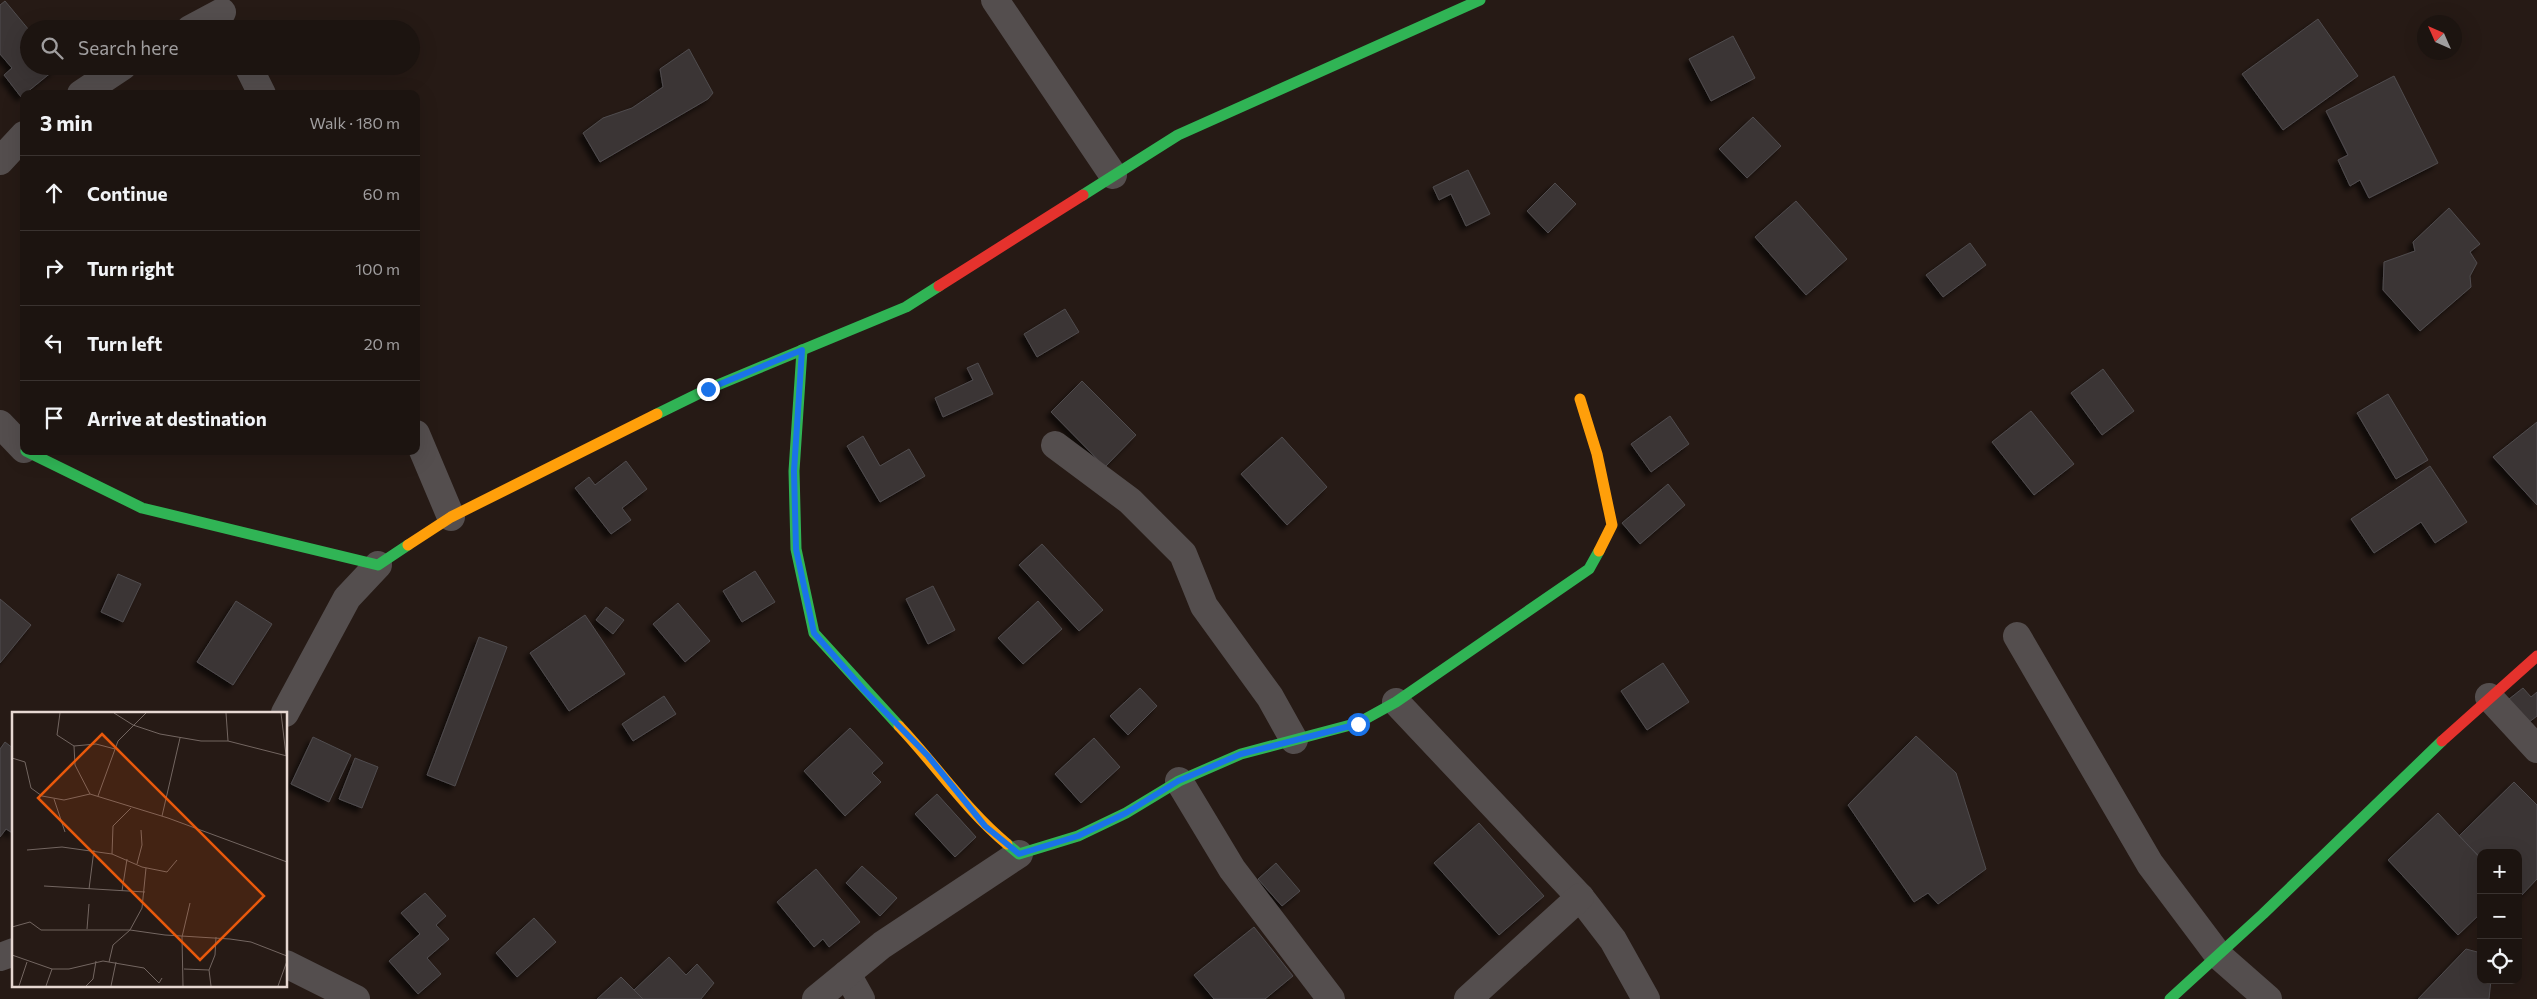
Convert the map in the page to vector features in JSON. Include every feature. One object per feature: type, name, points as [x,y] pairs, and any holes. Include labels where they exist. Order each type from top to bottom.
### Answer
[{"type":"street","points":[[995,0],[1114,175]]},
{"type":"street","points":[[286,712],[347,598],[378,565],[451,517],[708,389],[906,307],[1178,135],[1480,0]]},
{"type":"street","points":[[210,20],[223,14]]},
{"type":"street","points":[[87,90],[110,75]]},
{"type":"street","points":[[252,75],[260,90]]},
{"type":"street","points":[[0,161],[20,139]]},
{"type":"street","points":[[802,350],[794,471],[796,549],[814,633],[864,690],[928,756],[985,826],[1019,854]]},
{"type":"street","points":[[816,999],[882,945],[1019,854],[1078,836],[1126,813],[1178,781],[1241,754],[1358,724],[1396,702],[1589,569],[1612,525],[1597,454],[1580,399]]},
{"type":"street","points":[[0,424],[20,445]]},
{"type":"street","points":[[420,443],[451,517]]},
{"type":"street","points":[[1054,445],[1130,501],[1183,554],[1204,606],[1270,697],[1294,740]]},
{"type":"street","points":[[35,455],[142,508],[378,565]]},
{"type":"street","points":[[2017,636],[2150,864],[2219,956],[2268,999]]},
{"type":"street","points":[[2170,999],[2219,956],[2489,697],[2537,656]]},
{"type":"street","points":[[2489,697],[2537,749]]},
{"type":"street","points":[[1396,702],[1580,897],[1613,940],[1646,999]]},
{"type":"street","points":[[1178,781],[1232,869],[1331,999]]},
{"type":"street","points":[[1468,999],[1580,897]]},
{"type":"street","points":[[288,965],[356,999]]},
{"type":"street","points":[[847,974],[861,999]]},
{"type":"building","points":[[5,1],[21,20],[20,75],[48,75],[30,90],[20,90],[20,96],[4,75],[12,68],[0,54],[0,5]]},
{"type":"building","points":[[2318,19],[2358,76],[2283,130],[2242,74]]},
{"type":"building","points":[[1733,36],[1755,78],[1711,101],[1689,59]]},
{"type":"building","points":[[689,49],[713,93],[708,99],[600,162],[583,133],[603,118],[632,108],[663,87],[660,69]]},
{"type":"building","points":[[2394,76],[2438,163],[2369,198],[2360,180],[2350,186],[2338,160],[2348,155],[2326,111]]},
{"type":"building","points":[[1753,117],[1781,146],[1747,178],[1719,149]]},
{"type":"building","points":[[1468,170],[1490,214],[1466,226],[1451,194],[1439,200],[1433,187]]},
{"type":"building","points":[[1555,183],[1576,204],[1548,233],[1527,211]]},
{"type":"building","points":[[1796,201],[1847,259],[1806,295],[1755,237]]},
{"type":"building","points":[[2449,208],[2480,244],[2470,252],[2477,263],[2470,276],[2471,287],[2420,331],[2383,290],[2384,262],[2415,251],[2413,242]]},
{"type":"building","points":[[1970,243],[1986,265],[1943,297],[1926,275]]},
{"type":"building","points":[[1065,309],[1079,332],[1037,357],[1024,334]]},
{"type":"building","points":[[978,363],[993,394],[943,417],[935,398],[973,380],[967,368]]},
{"type":"building","points":[[2103,369],[2134,411],[2102,435],[2071,393]]},
{"type":"building","points":[[1082,381],[1136,435],[1105,467],[1051,412]]},
{"type":"building","points":[[2388,394],[2428,460],[2396,479],[2357,413]]},
{"type":"building","points":[[2031,411],[2074,464],[2034,495],[1992,442]]},
{"type":"building","points":[[1670,416],[1689,444],[1651,472],[1631,444]]},
{"type":"building","points":[[2537,422],[2537,505],[2493,457]]},
{"type":"building","points":[[863,436],[880,466],[909,449],[925,476],[880,502],[847,446]]},
{"type":"building","points":[[1282,437],[1327,487],[1287,525],[1241,474]]},
{"type":"building","points":[[626,461],[647,489],[622,508],[631,520],[611,534],[575,488],[589,477],[595,485]]},
{"type":"building","points":[[2430,466],[2467,522],[2435,543],[2421,522],[2374,553],[2351,519]]},
{"type":"building","points":[[1668,484],[1685,505],[1640,544],[1622,523]]},
{"type":"building","points":[[1042,544],[1103,610],[1079,631],[1019,565]]},
{"type":"building","points":[[755,571],[775,602],[742,622],[723,591]]},
{"type":"building","points":[[118,574],[141,584],[123,622],[101,612]]},
{"type":"building","points":[[933,586],[955,630],[928,644],[906,599]]},
{"type":"building","points":[[0,599],[31,625],[0,663]]},
{"type":"building","points":[[236,601],[272,624],[233,685],[197,662]]},
{"type":"building","points":[[1038,601],[1062,629],[1023,664],[998,638]]},
{"type":"building","points":[[678,603],[710,641],[685,662],[653,624]]},
{"type":"building","points":[[606,607],[624,620],[613,634],[596,620]]},
{"type":"building","points":[[585,615],[625,674],[569,711],[530,653]]},
{"type":"building","points":[[479,637],[507,647],[455,786],[427,775]]},
{"type":"building","points":[[1663,663],[1689,702],[1647,730],[1621,691]]},
{"type":"building","points":[[1140,688],[1157,706],[1128,735],[1110,716]]},
{"type":"building","points":[[2523,688],[2531,697],[2537,692],[2537,716],[2524,726],[2504,703]]},
{"type":"building","points":[[664,696],[676,714],[633,741],[622,724]]},
{"type":"building","points":[[850,728],[883,763],[872,773],[881,782],[845,816],[804,771]]},
{"type":"building","points":[[1916,736],[1956,773],[1986,869],[1938,904],[1928,893],[1914,902],[1848,805]]},
{"type":"building","points":[[313,737],[351,755],[329,802],[291,784]]},
{"type":"building","points":[[1094,738],[1120,767],[1081,803],[1055,774]]},
{"type":"building","points":[[5,742],[12,747],[12,833],[6,829],[0,837],[0,749]]},
{"type":"building","points":[[355,758],[378,767],[362,808],[339,799]]},
{"type":"building","points":[[2514,782],[2537,805],[2537,879],[2522,895],[2522,849],[2477,849],[2477,854],[2459,836]]},
{"type":"building","points":[[937,794],[976,837],[955,857],[915,814]]},
{"type":"building","points":[[2438,813],[2477,855],[2477,917],[2458,935],[2388,860]]},
{"type":"building","points":[[1479,823],[1544,896],[1499,935],[1434,863]]},
{"type":"building","points":[[1276,863],[1300,891],[1282,906],[1258,879]]},
{"type":"building","points":[[862,866],[897,898],[880,916],[846,883]]},
{"type":"building","points":[[816,869],[860,922],[829,947],[823,939],[814,947],[777,902]]},
{"type":"building","points":[[425,893],[446,916],[436,925],[449,939],[427,958],[441,974],[418,994],[389,961],[420,934],[401,913]]},
{"type":"building","points":[[534,918],[556,942],[517,977],[496,953]]},
{"type":"building","points":[[1254,927],[1293,976],[1265,999],[1214,999],[1194,975]]},
{"type":"building","points":[[2466,949],[2477,952],[2477,984],[2491,984],[2489,999],[2418,999]]},
{"type":"building","points":[[669,957],[686,975],[697,964],[714,983],[701,999],[643,999],[634,990]]},
{"type":"building","points":[[621,977],[643,999],[597,999]]},
{"type":"traffic: fast","points":[[1083,195],[1178,135],[1480,0]]},
{"type":"traffic: fast","points":[[657,414],[708,389],[906,307],[939,286]]},
{"type":"traffic: fast","points":[[802,350],[794,471],[796,549],[814,633],[899,726]]},
{"type":"traffic: fast","points":[[34,455],[142,508],[378,565],[408,545]]},
{"type":"traffic: fast","points":[[1007,844],[1019,854],[1078,836],[1126,813],[1179,781],[1241,754],[1358,723],[1396,702],[1589,569],[1599,551]]},
{"type":"traffic: fast","points":[[2170,999],[2263,914],[2442,741]]},
{"type":"traffic: slow","points":[[1580,399],[1597,454],[1612,525],[1599,551]]},
{"type":"traffic: slow","points":[[408,545],[451,517],[657,414]]},
{"type":"traffic: slow","points":[[899,726],[978,817],[1007,844]]},
{"type":"traffic: jam","points":[[939,286],[1083,195]]},
{"type":"traffic: jam","points":[[2442,741],[2537,656]]},
{"type":"route","points":[[708,389],[802,350],[794,471],[796,549],[814,633],[864,690],[928,756],[985,826],[1019,854],[1078,836],[1126,813],[1178,781],[1241,754],[1358,724]]}]
